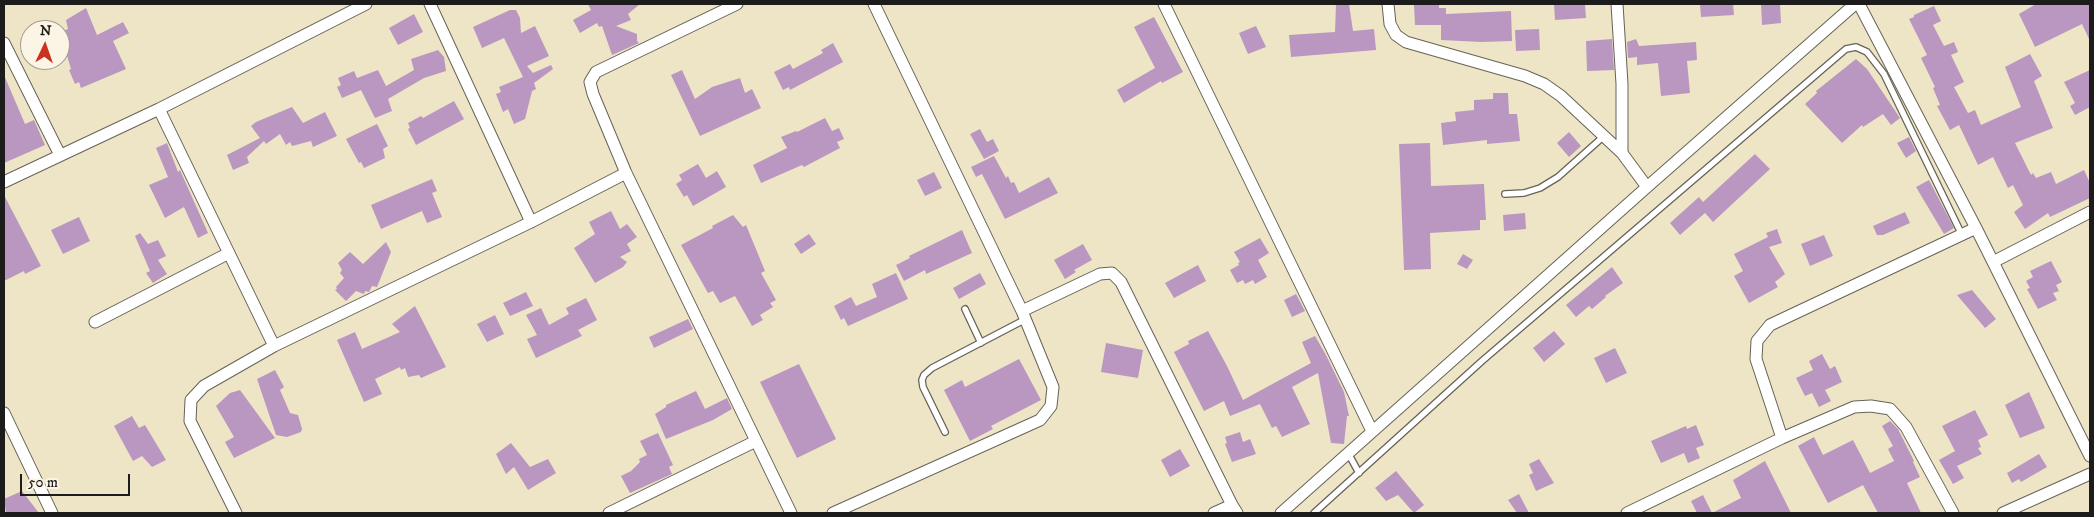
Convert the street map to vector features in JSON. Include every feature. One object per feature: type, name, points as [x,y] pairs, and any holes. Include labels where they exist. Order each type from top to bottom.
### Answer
[{"type":"street","points":[[4,182],[159,109],[366,4]]},
{"type":"street","points":[[430,4],[531,222]]},
{"type":"street","points":[[736,4],[596,72],[590,82],[593,94],[626,173],[791,513]]},
{"type":"street","points":[[833,513],[1040,420],[1051,406],[1053,388],[1024,315],[874,4]]},
{"type":"street","points":[[1164,4],[1372,431]]},
{"type":"street","points":[[1388,4],[1390,24],[1396,36],[1406,42],[1417,47],[1525,76],[1544,84],[1561,96],[1622,153],[1646,187]]},
{"type":"street","points":[[1617,4],[1622,84],[1622,153]]},
{"type":"street","points":[[1281,513],[1646,187],[1857,4],[1976,228],[2090,456]]},
{"type":"street","points":[[4,43],[60,155]]},
{"type":"street","points":[[159,109],[274,346]]},
{"type":"street","points":[[236,513],[190,421],[191,400],[204,386],[274,346],[531,222],[626,173]]},
{"type":"street","points":[[1993,262],[2090,212]]},
{"type":"street","points":[[1782,438],[1756,359],[1757,341],[1770,325],[1976,228]]},
{"type":"street","points":[[95,322],[229,253]]},
{"type":"street","points":[[1024,315],[1100,274],[1112,273],[1121,282],[1234,509],[1214,513]]},
{"type":"street","points":[[1627,513],[1782,438],[1854,407],[1871,406],[1890,409],[1906,427],[1953,513]]},
{"type":"street","points":[[4,413],[52,513]]},
{"type":"street","points":[[609,513],[756,441]]},
{"type":"street","points":[[2003,513],[2090,474]]},
{"type":"lane","points":[[1314,513],[1482,361],[1846,49],[1856,47],[1867,52],[1884,74],[1962,235]]},
{"type":"lane","points":[[1505,194],[1524,193],[1540,188],[1558,177],[1604,136]]},
{"type":"lane","points":[[965,310],[982,343]]},
{"type":"lane","points":[[945,432],[923,387],[922,380],[924,375],[932,368],[982,343],[1024,315]]},
{"type":"lane","points":[[1348,453],[1359,473]]},
{"type":"building","points":[[588,4],[640,4],[628,14],[631,20],[616,26],[637,34],[637,41],[639,43],[612,55],[602,26],[599,27],[597,23],[580,33],[573,20],[591,10]]},
{"type":"building","points":[[1336,4],[1349,4],[1353,31],[1374,29],[1376,50],[1291,57],[1289,35],[1335,32]]},
{"type":"building","points":[[1439,4],[1439,8],[1446,8],[1446,14],[1511,11],[1512,41],[1441,40],[1441,25],[1415,25],[1414,5]]},
{"type":"building","points":[[1554,4],[1585,4],[1586,18],[1555,20]]},
{"type":"building","points":[[1700,4],[1733,4],[1734,15],[1701,17]]},
{"type":"building","points":[[1761,4],[1780,4],[1781,23],[1762,25]]},
{"type":"building","points":[[2036,4],[2090,4],[2090,41],[2082,24],[2035,47],[2019,14]]},
{"type":"building","points":[[1934,6],[1941,21],[1933,25],[1944,46],[1954,42],[1958,52],[1951,55],[1964,82],[1954,87],[1968,113],[1975,110],[1981,125],[2021,107],[2005,67],[2030,54],[2042,76],[2034,81],[2053,128],[2015,143],[2031,175],[2033,173],[2036,178],[2051,172],[2056,184],[2084,170],[2090,183],[2090,198],[2050,217],[2048,213],[2025,229],[2014,212],[2023,205],[2013,185],[2008,188],[1993,157],[1978,165],[1959,125],[1950,130],[1937,106],[1940,105],[1933,88],[1935,87],[1921,58],[1927,55],[1909,19]]},
{"type":"building","points":[[86,8],[97,35],[123,22],[129,33],[113,41],[126,69],[81,88],[79,82],[75,84],[69,70],[71,69],[70,20],[66,20]]},
{"type":"building","points":[[510,10],[516,10],[520,18],[521,33],[535,26],[549,56],[527,66],[533,73],[551,65],[553,69],[534,83],[536,89],[532,91],[525,119],[514,124],[508,109],[503,112],[496,94],[501,92],[499,87],[523,77],[504,38],[482,48],[473,27]]},
{"type":"building","points":[[414,14],[423,32],[398,45],[389,28]]},
{"type":"building","points":[[1154,17],[1183,72],[1162,83],[1161,81],[1124,103],[1117,90],[1155,68],[1134,27]]},
{"type":"building","points":[[1256,26],[1266,47],[1248,54],[1239,33]]},
{"type":"building","points":[[1539,29],[1540,50],[1516,51],[1515,30]]},
{"type":"building","points":[[1612,39],[1614,70],[1587,71],[1586,41]]},
{"type":"building","points":[[1636,39],[1639,46],[1696,42],[1697,60],[1687,61],[1690,93],[1661,96],[1658,63],[1637,65],[1637,57],[1628,58],[1627,42]]},
{"type":"building","points":[[833,43],[843,62],[790,90],[789,87],[783,90],[774,72],[790,64],[793,69],[823,53],[821,50]]},
{"type":"building","points":[[438,50],[444,57],[446,71],[424,78],[388,99],[392,111],[375,118],[361,90],[342,98],[337,87],[341,85],[338,78],[354,71],[357,78],[378,70],[386,86],[414,70],[411,59]]},
{"type":"building","points":[[1856,59],[1867,69],[1900,118],[1891,125],[1883,114],[1863,127],[1862,125],[1842,143],[1805,104],[1817,93],[1816,91]]},
{"type":"building","points":[[682,70],[695,99],[712,87],[740,78],[745,93],[752,89],[761,108],[700,136],[671,75]]},
{"type":"building","points":[[2090,70],[2090,107],[2075,115],[2070,106],[2075,103],[2064,82]]},
{"type":"building","points":[[4,75],[25,124],[34,120],[45,145],[4,163]]},
{"type":"building","points":[[1493,93],[1508,93],[1509,114],[1517,114],[1520,141],[1487,144],[1487,140],[1443,145],[1441,123],[1456,121],[1455,112],[1474,110],[1474,100],[1493,99]]},
{"type":"building","points":[[454,101],[464,119],[416,145],[408,129],[410,128],[408,123],[421,116],[423,118]]},
{"type":"building","points":[[292,107],[303,123],[325,112],[337,136],[313,147],[311,141],[292,146],[290,142],[286,145],[280,134],[266,144],[264,141],[247,157],[249,163],[233,170],[227,155],[260,138],[251,126],[256,122]]},
{"type":"building","points":[[825,118],[832,131],[839,128],[844,139],[837,142],[840,148],[804,167],[802,165],[761,183],[753,165],[787,148],[781,137],[797,132]]},
{"type":"building","points":[[377,124],[388,146],[383,149],[385,158],[364,168],[361,162],[359,163],[346,139]]},
{"type":"building","points":[[980,129],[987,142],[993,139],[999,151],[984,159],[970,134]]},
{"type":"building","points":[[1569,132],[1581,146],[1569,157],[1557,143]]},
{"type":"building","points":[[1909,137],[1916,151],[1906,158],[1897,143]]},
{"type":"building","points":[[167,143],[178,172],[180,170],[208,233],[198,238],[184,207],[165,218],[149,185],[168,177],[156,148]]},
{"type":"building","points":[[1430,143],[1431,186],[1484,184],[1486,220],[1480,220],[1480,230],[1430,233],[1431,269],[1404,270],[1399,144]]},
{"type":"building","points":[[1755,154],[1770,169],[1713,222],[1705,213],[1680,235],[1670,223],[1699,197],[1703,202]]},
{"type":"building","points":[[994,156],[1006,178],[1008,176],[1011,183],[1014,182],[1019,193],[1049,177],[1058,193],[1005,219],[982,174],[976,177],[971,167]]},
{"type":"building","points":[[698,164],[706,178],[717,171],[726,187],[693,206],[687,195],[684,197],[676,184],[682,180],[679,175]]},
{"type":"building","points":[[934,172],[942,188],[925,196],[917,180]]},
{"type":"building","points":[[432,179],[437,191],[432,193],[442,217],[427,223],[422,211],[381,229],[371,205]]},
{"type":"building","points":[[1929,180],[1954,228],[1944,234],[1916,187]]},
{"type":"building","points":[[4,195],[41,266],[25,274],[24,271],[4,281]]},
{"type":"building","points":[[611,211],[620,229],[627,224],[637,237],[627,244],[631,251],[620,257],[627,262],[623,267],[595,283],[574,248],[595,234],[589,222]]},
{"type":"building","points":[[1905,212],[1910,223],[1883,235],[1877,235],[1873,226]]},
{"type":"building","points":[[1525,213],[1526,229],[1504,231],[1503,215]]},
{"type":"building","points":[[733,215],[743,227],[746,225],[765,271],[761,273],[776,300],[770,303],[773,307],[760,315],[763,320],[752,326],[735,296],[720,303],[713,291],[708,293],[681,245]]},
{"type":"building","points":[[79,217],[90,241],[63,254],[51,230]]},
{"type":"building","points":[[1777,229],[1782,243],[1769,247],[1785,274],[1775,282],[1778,287],[1749,303],[1734,276],[1743,271],[1734,254],[1768,237],[1766,233]]},
{"type":"building","points":[[962,230],[972,253],[926,274],[925,270],[904,281],[896,265],[910,258],[909,256]]},
{"type":"building","points":[[140,233],[148,244],[158,240],[166,256],[158,260],[167,274],[153,283],[146,273],[150,271],[135,236]]},
{"type":"building","points":[[809,234],[816,244],[801,254],[794,244]]},
{"type":"building","points":[[1824,235],[1833,256],[1810,266],[1801,244]]},
{"type":"building","points":[[1260,238],[1269,253],[1258,260],[1267,277],[1255,284],[1253,280],[1245,284],[1243,280],[1237,283],[1230,270],[1239,265],[1238,263],[1240,262],[1234,252]]},
{"type":"building","points":[[386,242],[391,252],[377,287],[372,286],[369,292],[365,291],[364,294],[356,291],[346,301],[335,290],[344,278],[340,273],[342,270],[338,263],[350,252],[363,264]]},
{"type":"building","points":[[1083,244],[1092,260],[1074,270],[1076,272],[1065,279],[1054,260]]},
{"type":"building","points":[[1463,254],[1473,260],[1467,269],[1457,264]]},
{"type":"building","points":[[2051,261],[2062,282],[2056,285],[2059,291],[2053,293],[2057,300],[2038,309],[2027,289],[2030,288],[2026,281],[2033,277],[2030,271]]},
{"type":"building","points":[[1198,265],[1206,281],[1174,298],[1165,283]]},
{"type":"building","points":[[1612,267],[1623,283],[1605,296],[1592,309],[1589,306],[1576,317],[1566,305]]},
{"type":"building","points":[[896,273],[908,299],[848,326],[844,318],[841,320],[834,306],[851,297],[856,306],[877,297],[872,284]]},
{"type":"building","points":[[980,273],[986,284],[959,299],[953,288]]},
{"type":"building","points":[[1972,290],[1996,319],[1985,328],[1957,295]]},
{"type":"building","points":[[526,292],[533,306],[510,316],[503,303]]},
{"type":"building","points":[[1296,294],[1305,311],[1292,317],[1284,300]]},
{"type":"building","points":[[586,298],[597,320],[578,330],[582,336],[536,358],[527,339],[537,335],[526,315],[541,308],[549,325],[569,314],[566,308]]},
{"type":"building","points":[[415,306],[446,367],[421,378],[419,375],[408,377],[405,368],[401,370],[400,367],[375,379],[382,394],[364,402],[337,340],[355,332],[362,349],[400,332],[392,324]]},
{"type":"building","points":[[495,315],[504,334],[487,342],[477,324]]},
{"type":"building","points":[[688,319],[693,329],[654,348],[649,337]]},
{"type":"building","points":[[1208,331],[1243,400],[1311,363],[1302,342],[1315,336],[1344,392],[1349,416],[1347,416],[1344,444],[1331,443],[1318,373],[1292,387],[1310,424],[1282,437],[1276,426],[1272,428],[1260,404],[1230,416],[1224,401],[1204,411],[1174,352],[1189,344],[1188,341]]},
{"type":"building","points":[[1554,331],[1565,344],[1544,362],[1533,348]]},
{"type":"building","points":[[1106,343],[1143,350],[1138,378],[1101,372]]},
{"type":"building","points":[[1615,348],[1627,373],[1606,383],[1594,358]]},
{"type":"building","points":[[1822,354],[1830,369],[1835,366],[1842,382],[1825,390],[1831,401],[1819,407],[1812,393],[1805,396],[1796,378],[1813,370],[1809,361]]},
{"type":"building","points":[[1019,359],[1041,400],[991,426],[993,429],[970,441],[944,390],[962,380],[965,387]]},
{"type":"building","points":[[799,364],[836,439],[797,458],[760,382]]},
{"type":"building","points":[[275,370],[284,387],[280,390],[290,413],[298,415],[302,429],[301,432],[287,437],[276,435],[257,379]]},
{"type":"building","points":[[240,390],[275,438],[234,458],[225,442],[234,437],[216,406],[230,393]]},
{"type":"building","points":[[696,391],[705,409],[727,398],[732,409],[713,420],[666,439],[655,414],[666,407],[666,405]]},
{"type":"building","points":[[2029,392],[2045,428],[2020,438],[2005,405]]},
{"type":"building","points":[[1975,410],[1988,435],[1978,440],[1981,447],[1978,448],[1982,454],[1957,466],[1964,478],[1953,484],[1939,460],[1955,451],[1942,426]]},
{"type":"building","points":[[132,416],[139,428],[145,425],[166,460],[152,467],[142,456],[133,461],[114,426]]},
{"type":"building","points":[[1890,421],[1898,429],[1920,477],[1907,483],[1921,513],[1878,513],[1863,485],[1828,503],[1798,446],[1814,437],[1823,455],[1853,440],[1870,473],[1894,461],[1888,449],[1893,446],[1882,426]]},
{"type":"building","points":[[1696,425],[1704,445],[1696,448],[1700,458],[1688,463],[1684,453],[1661,463],[1651,441],[1686,426],[1687,429]]},
{"type":"building","points":[[1240,432],[1243,442],[1250,439],[1256,454],[1232,462],[1225,444],[1227,443],[1225,437]]},
{"type":"building","points":[[658,433],[673,465],[669,467],[672,474],[630,493],[621,476],[631,471],[640,462],[639,459],[647,455],[640,441]]},
{"type":"building","points":[[511,443],[530,467],[548,459],[556,473],[528,490],[514,467],[506,474],[496,454]]},
{"type":"building","points":[[1180,449],[1190,466],[1170,477],[1161,460]]},
{"type":"building","points":[[2039,454],[2047,467],[2021,482],[2019,479],[2012,483],[2007,473]]},
{"type":"building","points":[[1539,459],[1554,483],[1536,491],[1529,475],[1533,473],[1529,464]]},
{"type":"building","points":[[1765,461],[1791,513],[1712,513],[1741,498],[1733,480]]},
{"type":"building","points":[[1396,471],[1424,505],[1414,513],[1398,495],[1386,501],[1375,488]]},
{"type":"building","points":[[22,491],[39,513],[6,513],[4,499]]},
{"type":"building","points":[[1519,494],[1529,513],[1517,513],[1508,500]]},
{"type":"building","points":[[1703,495],[1712,513],[1697,513],[1691,501]]}]
